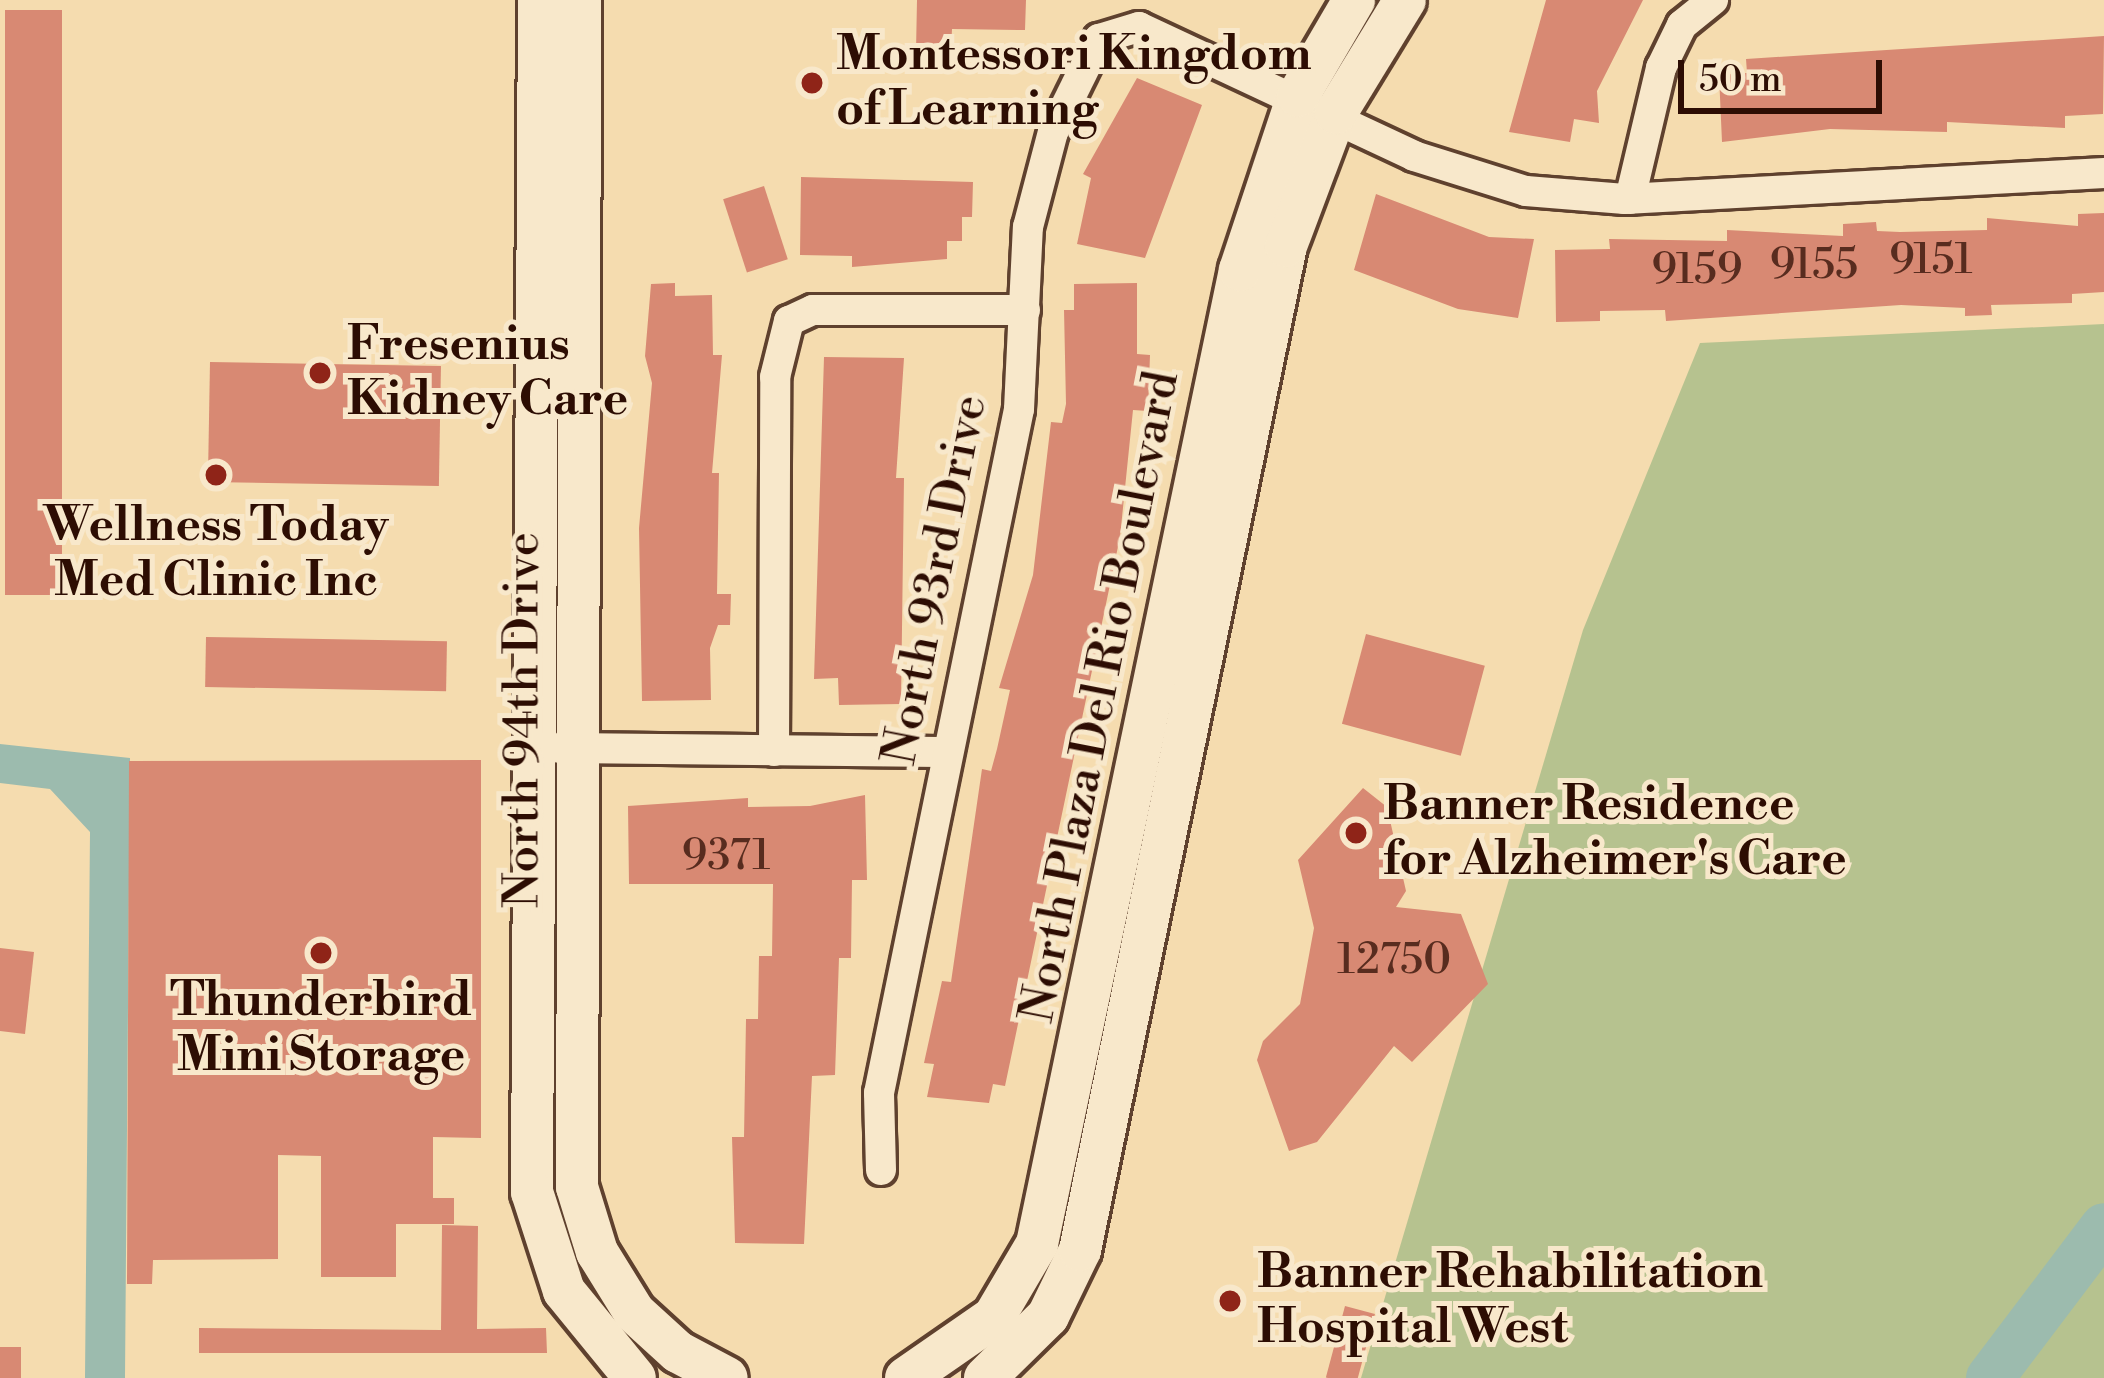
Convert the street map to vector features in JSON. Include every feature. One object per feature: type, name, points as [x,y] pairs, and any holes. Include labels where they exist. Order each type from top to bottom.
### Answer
[{"type":"street","name":"North 94th Drive","points":[[539,0],[559,114]]},
{"type":"street","name":"North 94th Drive","points":[[580,0],[559,114],[555,748],[532,1192],[564,1291],[635,1378]]},
{"type":"street","name":"North Plaza Del Rio Boulevard","points":[[906,1378],[994,1317],[1019,1285],[1051,1201],[1240,271],[1317,104],[1354,0]]},
{"type":"street","name":"North Plaza Del Rio Boulevard","points":[[985,1378],[1048,1316],[1080,1250],[1317,104],[1405,0]]},
{"type":"street","points":[[1630,199],[1661,68],[1682,25],[1713,0]]},
{"type":"street","name":"North 93rd Drive","points":[[881,1170],[878,1093],[1019,409],[1028,227],[1053,132],[1084,60],[1118,26],[1317,104]]},
{"type":"street","points":[[1317,104],[1472,179],[1630,199],[2104,173]]},
{"type":"street","points":[[774,751],[775,377],[789,321],[813,310],[1025,310]]},
{"type":"street","name":"North 94th Drive","points":[[555,748],[577,1187],[597,1252],[634,1312],[678,1352],[727,1378]]},
{"type":"street","points":[[555,748],[948,752]]},
{"type":"green space","points":[[2104,324],[2104,1378],[1361,1378],[1583,630],[1700,343]]},
{"type":"shaded area","points":[[0,744],[130,758],[125,1378],[85,1378],[90,832],[50,789],[0,783]]},
{"type":"building","points":[[917,0],[1026,0],[1025,30],[952,29],[951,51],[916,51]]},
{"type":"building","points":[[1546,0],[1643,0],[1597,91],[1599,123],[1574,119],[1570,142],[1509,132]]},
{"type":"building","points":[[5,10],[62,10],[62,595],[5,595]]},
{"type":"building","points":[[2104,36],[2103,114],[2065,116],[2065,128],[1947,122],[1947,132],[1830,129],[1722,142],[1719,75],[1747,73],[1746,59]]},
{"type":"building","points":[[1137,78],[1202,105],[1145,258],[1077,244],[1091,178],[1083,174]]},
{"type":"building","points":[[801,177],[973,182],[972,217],[962,217],[962,241],[947,241],[947,259],[852,267],[852,256],[800,255]]},
{"type":"building","points":[[764,186],[788,259],[747,273],[723,199]]},
{"type":"building","points":[[1376,194],[1489,237],[1534,239],[1518,318],[1458,309],[1354,270]]},
{"type":"building","points":[[2104,213],[2104,292],[2072,294],[2072,303],[1991,305],[1992,315],[1965,316],[1965,308],[1901,305],[1666,321],[1665,310],[1600,311],[1600,321],[1556,322],[1555,250],[1610,249],[1609,239],[1727,241],[1727,230],[1843,236],[1843,224],[1876,222],[1877,231],[1987,230],[1987,218],[2078,226],[2078,214]]},
{"type":"building","points":[[675,283],[675,296],[712,295],[713,355],[722,355],[712,473],[719,473],[717,594],[731,594],[730,625],[718,625],[710,648],[711,700],[642,701],[639,528],[652,383],[645,356],[651,284]]},
{"type":"building","points":[[1137,283],[1137,354],[1150,355],[1148,411],[1133,410],[1120,537],[1005,1086],[993,1084],[989,1103],[927,1097],[934,1064],[924,1063],[942,981],[951,982],[982,769],[991,771],[997,749],[1010,690],[999,688],[1033,575],[1051,422],[1062,423],[1066,404],[1064,310],[1074,310],[1074,284]]},
{"type":"building","points":[[824,357],[904,358],[896,478],[904,478],[901,704],[839,705],[838,678],[814,679]]},
{"type":"building","points":[[210,362],[441,366],[439,486],[208,482]]},
{"type":"building","points":[[1366,634],[1485,666],[1461,756],[1342,724]]},
{"type":"building","points":[[206,637],[447,641],[446,691],[205,687]]},
{"type":"building","points":[[481,760],[481,1138],[433,1137],[433,1198],[454,1198],[454,1224],[396,1224],[396,1277],[321,1277],[321,1156],[278,1155],[278,1259],[153,1260],[152,1284],[127,1284],[129,761]]},
{"type":"building","points":[[1363,788],[1387,807],[1406,891],[1396,907],[1461,914],[1488,984],[1412,1062],[1394,1046],[1317,1142],[1289,1151],[1257,1060],[1263,1041],[1300,1004],[1314,928],[1298,860]]},
{"type":"building","points":[[865,795],[867,880],[852,880],[851,958],[839,958],[835,1075],[812,1076],[804,1244],[735,1243],[732,1137],[744,1137],[746,1019],[758,1019],[759,956],[772,956],[773,884],[629,884],[628,806],[748,798],[748,807],[810,806]]},
{"type":"building","points":[[0,948],[34,952],[25,1034],[0,1031]]},
{"type":"building","points":[[442,1225],[478,1226],[477,1329],[546,1328],[547,1353],[199,1353],[199,1328],[441,1330]]},
{"type":"building","points":[[1345,1306],[1375,1314],[1358,1378],[1326,1377]]},
{"type":"building","points":[[0,1347],[21,1347],[21,1378],[0,1378]]},
{"type":"waterway","points":[[1990,1378],[2104,1227]]},
{"type":"place","name":"Montessori Kingdom of Learning","points":[[812,83]]},
{"type":"place","name":"Fresenius Kidney Care","points":[[320,373]]},
{"type":"place","name":"Wellness Today Med Clinic Inc","points":[[216,475]]},
{"type":"place","name":"Banner Residence for Alzheimer's Care","points":[[1356,833]]},
{"type":"place","name":"Thunderbird Mini Storage","points":[[321,953]]},
{"type":"place","name":"Banner Rehabilitation Hospital West","points":[[1230,1301]]}]
